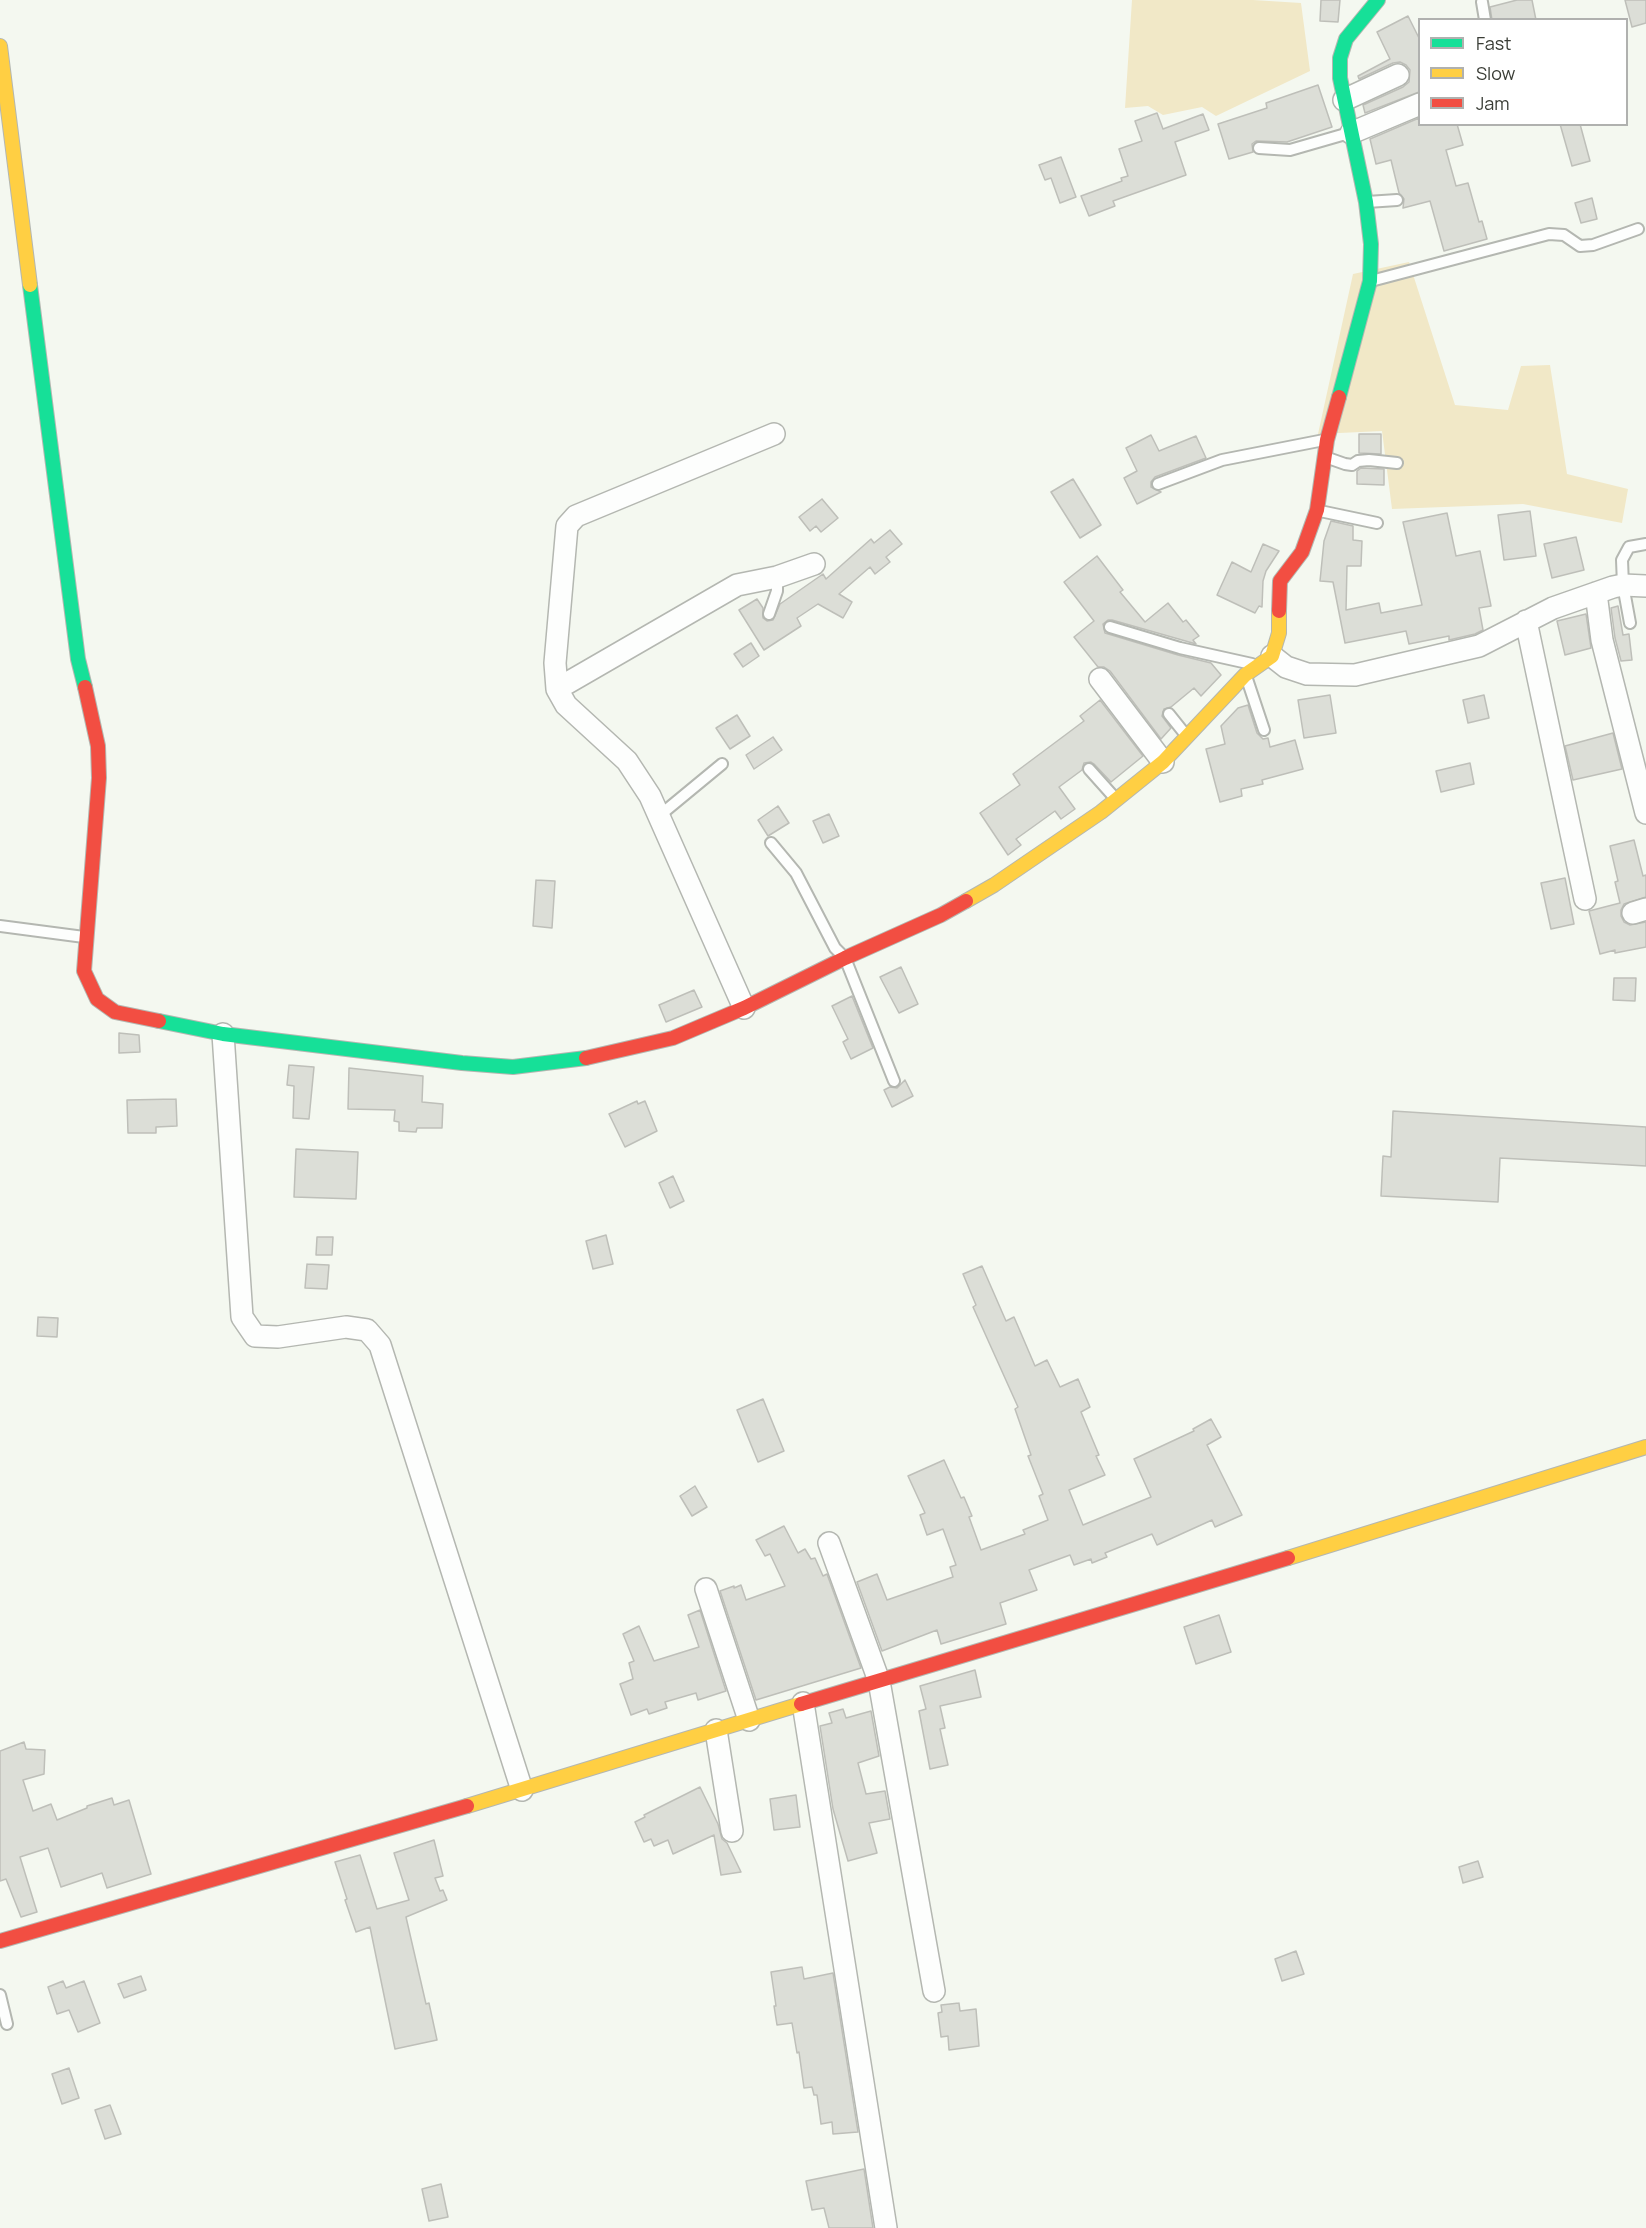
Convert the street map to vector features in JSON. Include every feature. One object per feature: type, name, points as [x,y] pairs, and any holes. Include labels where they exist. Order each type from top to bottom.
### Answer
[{"type":"street","points":[[0,46],[78,659],[93,716],[98,746],[99,778],[84,971],[97,999],[115,1012],[222,1034],[513,1067],[588,1058],[673,1038],[744,1008],[845,958],[941,915],[994,885],[1116,800],[1163,762],[1245,675],[1265,661],[1279,633],[1280,581],[1302,552],[1317,510],[1327,440],[1370,281],[1371,244],[1366,202],[1340,78],[1340,58],[1346,39],[1374,0]]},
{"type":"street","points":[[1344,100],[1398,75]]},
{"type":"street","points":[[1351,133],[1418,104]]},
{"type":"street","points":[[744,1008],[650,796],[627,761],[566,705],[557,689],[555,663],[567,526],[576,516],[774,434]]},
{"type":"street","points":[[557,689],[737,585],[777,577],[814,564]]},
{"type":"street","points":[[1265,661],[1307,674],[1355,675],[1479,646],[1526,621],[1596,593],[1623,585],[1646,586]]},
{"type":"street","points":[[1596,593],[1602,640],[1646,813]]},
{"type":"street","points":[[1526,621],[1585,899]]},
{"type":"street","points":[[1100,679],[1163,762]]},
{"type":"street","points":[[222,1034],[242,1317],[255,1336],[278,1337],[346,1328],[367,1330],[380,1345],[522,1791]]},
{"type":"street","points":[[0,1941],[522,1791],[803,1703],[1362,1536],[1646,1447]]},
{"type":"street","points":[[829,1543],[879,1681],[934,1992]]},
{"type":"street","points":[[706,1589],[749,1720]]},
{"type":"street","points":[[803,1703],[886,2228]]},
{"type":"street","points":[[716,1730],[732,1831]]},
{"type":"lane","points":[[1482,2],[1485,18]]},
{"type":"lane","points":[[1259,148],[1290,150],[1351,133]]},
{"type":"lane","points":[[1366,202],[1398,200]]},
{"type":"lane","points":[[1370,281],[1549,234],[1564,235],[1580,246],[1593,245],[1638,229]]},
{"type":"lane","points":[[1158,484],[1222,460],[1327,440]]},
{"type":"lane","points":[[1325,457],[1345,465],[1369,460],[1397,463]]},
{"type":"lane","points":[[1317,510],[1377,523]]},
{"type":"lane","points":[[1630,623],[1623,585],[1622,560],[1629,547],[1646,544]]},
{"type":"lane","points":[[769,614],[777,591],[777,577]]},
{"type":"lane","points":[[1110,627],[1180,648],[1265,661]]},
{"type":"lane","points":[[1245,675],[1264,730]]},
{"type":"lane","points":[[1169,714],[1188,736]]},
{"type":"lane","points":[[659,816],[722,764]]},
{"type":"lane","points":[[1089,769],[1116,800]]},
{"type":"lane","points":[[771,843],[796,873],[835,948],[845,958],[894,1081]]},
{"type":"lane","points":[[0,927],[87,938]]},
{"type":"lane","points":[[0,1995],[7,2024]]},
{"type":"shaded area","points":[[1132,0],[1253,0],[1301,3],[1310,71],[1216,116],[1202,107],[1163,115],[1148,106],[1125,108]]},
{"type":"shaded area","points":[[1409,262],[1455,405],[1508,410],[1521,366],[1550,365],[1567,474],[1628,489],[1622,523],[1523,504],[1392,509],[1382,431],[1318,434],[1353,274]]},
{"type":"building","points":[[1321,0],[1340,0],[1338,22],[1320,21]]},
{"type":"building","points":[[1517,0],[1532,0],[1536,18],[1492,18],[1490,7]]},
{"type":"building","points":[[1625,0],[1646,0],[1646,23],[1632,27]]},
{"type":"building","points":[[1408,16],[1418,36],[1418,92],[1365,113],[1363,105],[1409,82],[1410,70],[1400,62],[1359,79],[1358,76],[1390,59],[1377,32]]},
{"type":"building","points":[[1318,85],[1332,127],[1287,142],[1256,141],[1252,144],[1253,152],[1229,159],[1218,124],[1267,108],[1266,103]]},
{"type":"building","points":[[1157,113],[1163,129],[1203,114],[1209,130],[1175,142],[1186,175],[1113,201],[1115,206],[1089,216],[1081,196],[1122,181],[1121,178],[1128,176],[1119,149],[1142,141],[1135,121]]},
{"type":"building","points":[[1418,118],[1418,126],[1458,126],[1463,145],[1446,150],[1456,186],[1468,183],[1479,222],[1482,221],[1487,239],[1444,251],[1430,201],[1403,208],[1404,199],[1399,193],[1391,160],[1376,164],[1370,139]]},
{"type":"building","points":[[1561,126],[1581,126],[1590,161],[1572,166]]},
{"type":"building","points":[[1061,157],[1076,197],[1060,203],[1051,178],[1045,180],[1039,165]]},
{"type":"building","points":[[1592,198],[1597,219],[1581,223],[1575,203]]},
{"type":"building","points":[[1359,434],[1381,434],[1381,454],[1359,453]]},
{"type":"building","points":[[1151,435],[1159,451],[1196,436],[1206,458],[1155,477],[1151,482],[1151,487],[1161,492],[1137,504],[1124,478],[1137,471],[1126,448]]},
{"type":"building","points":[[1361,468],[1384,469],[1384,485],[1357,484],[1357,471]]},
{"type":"building","points":[[1073,479],[1101,525],[1080,538],[1051,492]]},
{"type":"building","points":[[822,499],[838,518],[821,532],[816,526],[810,531],[799,517]]},
{"type":"building","points":[[1530,511],[1536,556],[1504,560],[1498,515]]},
{"type":"building","points":[[1447,513],[1456,556],[1480,551],[1491,606],[1479,608],[1483,630],[1449,640],[1449,636],[1409,644],[1406,631],[1345,643],[1333,582],[1320,581],[1324,541],[1331,521],[1353,526],[1353,540],[1362,541],[1361,566],[1347,566],[1346,610],[1379,603],[1381,613],[1422,605],[1403,522]]},
{"type":"building","points":[[890,530],[902,544],[886,557],[890,562],[875,574],[870,567],[839,594],[852,602],[843,618],[818,604],[797,618],[801,626],[764,650],[739,610],[757,599],[763,608],[763,618],[767,621],[773,620],[780,604],[823,574],[826,579],[871,539],[874,543]]},
{"type":"building","points":[[1576,537],[1584,570],[1552,578],[1544,544]]},
{"type":"building","points":[[1263,544],[1279,551],[1266,571],[1263,581],[1262,607],[1259,606],[1255,613],[1217,595],[1232,562],[1251,572]]},
{"type":"building","points":[[1097,556],[1123,590],[1120,592],[1145,622],[1168,603],[1183,622],[1186,620],[1199,636],[1193,640],[1196,644],[1112,620],[1103,624],[1105,633],[1211,663],[1221,675],[1201,696],[1194,688],[1171,707],[1164,709],[1162,716],[1171,728],[1161,739],[1110,671],[1104,667],[1098,667],[1074,637],[1094,621],[1064,582]]},
{"type":"building","points":[[1618,606],[1623,635],[1629,634],[1632,660],[1621,661],[1615,638],[1611,608]]},
{"type":"building","points":[[1586,614],[1591,648],[1565,655],[1557,621]]},
{"type":"building","points":[[751,643],[759,656],[743,667],[734,654]]},
{"type":"building","points":[[1330,695],[1336,733],[1304,738],[1298,700]]},
{"type":"building","points":[[1484,695],[1489,718],[1468,723],[1463,700]]},
{"type":"building","points":[[1100,700],[1143,756],[1111,782],[1094,764],[1084,763],[1082,770],[1059,787],[1075,809],[1061,819],[1055,811],[1016,839],[1021,845],[1008,855],[980,813],[1020,785],[1013,774],[1084,721],[1080,716]]},
{"type":"building","points":[[1248,705],[1257,733],[1263,739],[1268,738],[1270,747],[1295,740],[1303,769],[1262,780],[1263,784],[1241,789],[1242,796],[1220,802],[1206,749],[1225,744],[1221,726],[1238,708]]},
{"type":"building","points":[[737,715],[750,736],[730,749],[716,728]]},
{"type":"building","points":[[1613,733],[1622,769],[1573,780],[1565,746]]},
{"type":"building","points":[[773,737],[782,750],[754,769],[746,755]]},
{"type":"building","points":[[1470,763],[1474,784],[1441,792],[1436,771]]},
{"type":"building","points":[[778,806],[789,823],[768,836],[758,820]]},
{"type":"building","points":[[829,814],[839,836],[823,843],[813,821]]},
{"type":"building","points":[[1634,840],[1643,876],[1646,875],[1646,897],[1624,904],[1621,916],[1624,922],[1630,925],[1646,922],[1646,947],[1600,954],[1589,911],[1620,903],[1615,882],[1618,881],[1610,846]]},
{"type":"building","points":[[1565,878],[1574,924],[1551,929],[1541,883]]},
{"type":"building","points":[[536,880],[555,881],[552,928],[533,926]]},
{"type":"building","points":[[901,967],[918,1004],[899,1013],[880,977]]},
{"type":"building","points":[[1614,978],[1636,978],[1635,1001],[1613,1000]]},
{"type":"building","points":[[694,990],[702,1007],[666,1022],[659,1005]]},
{"type":"building","points":[[852,996],[873,1048],[851,1059],[843,1042],[848,1039],[832,1006]]},
{"type":"building","points":[[119,1033],[139,1035],[140,1052],[119,1053]]},
{"type":"building","points":[[289,1065],[314,1067],[309,1119],[293,1118],[294,1086],[287,1085]]},
{"type":"building","points":[[349,1068],[423,1076],[422,1102],[443,1104],[442,1128],[417,1128],[416,1132],[399,1131],[399,1122],[394,1121],[395,1110],[348,1109]]},
{"type":"building","points":[[905,1080],[913,1096],[892,1107],[884,1090],[890,1087],[897,1088]]},
{"type":"building","points":[[176,1099],[177,1126],[156,1127],[156,1133],[128,1133],[127,1100]]},
{"type":"building","points":[[637,1101],[638,1104],[645,1101],[657,1131],[625,1147],[609,1114]]},
{"type":"building","points":[[1393,1111],[1646,1127],[1646,1166],[1500,1158],[1498,1202],[1381,1196],[1383,1156],[1391,1157]]},
{"type":"building","points":[[296,1149],[358,1152],[356,1199],[294,1197]]},
{"type":"building","points":[[673,1176],[684,1201],[670,1208],[659,1183]]},
{"type":"building","points":[[606,1235],[613,1264],[593,1269],[586,1241]]},
{"type":"building","points":[[317,1237],[333,1237],[332,1255],[316,1255]]},
{"type":"building","points":[[307,1264],[329,1265],[327,1289],[305,1288]]},
{"type":"building","points":[[982,1266],[1006,1321],[1014,1317],[1035,1366],[1047,1360],[1060,1387],[1078,1379],[1090,1407],[1081,1412],[1105,1475],[1069,1490],[1083,1525],[1151,1497],[1134,1459],[1194,1431],[1193,1429],[1211,1419],[1221,1437],[1207,1445],[1242,1515],[1215,1527],[1212,1520],[1157,1545],[1152,1534],[1105,1553],[1107,1557],[1092,1563],[1091,1559],[1074,1565],[1070,1555],[1029,1570],[1037,1590],[1000,1603],[1006,1624],[941,1644],[937,1630],[882,1651],[857,1582],[877,1574],[887,1600],[953,1577],[950,1567],[956,1565],[943,1529],[927,1535],[920,1515],[925,1513],[908,1476],[944,1460],[972,1516],[969,1517],[981,1550],[1025,1534],[1023,1530],[1048,1520],[1039,1496],[1043,1494],[1028,1456],[1031,1455],[1015,1409],[1018,1407],[973,1307],[976,1305],[963,1274]]},
{"type":"building","points":[[38,1317],[58,1318],[57,1337],[37,1336]]},
{"type":"building","points":[[763,1399],[784,1451],[758,1462],[737,1410]]},
{"type":"building","points":[[695,1486],[707,1507],[692,1516],[680,1496]]},
{"type":"building","points":[[784,1526],[798,1553],[805,1549],[811,1559],[815,1558],[823,1576],[827,1574],[861,1668],[756,1700],[720,1591],[741,1585],[746,1600],[785,1586],[770,1554],[765,1556],[756,1540]]},
{"type":"building","points":[[700,1610],[726,1691],[698,1700],[696,1693],[665,1702],[667,1708],[649,1714],[647,1709],[631,1715],[620,1684],[633,1679],[629,1663],[634,1661],[623,1634],[639,1626],[654,1661],[699,1647],[688,1615]]},
{"type":"building","points":[[1219,1615],[1231,1652],[1196,1664],[1184,1627]]},
{"type":"building","points":[[975,1670],[981,1697],[940,1706],[945,1728],[940,1729],[948,1765],[930,1769],[919,1711],[926,1709],[920,1686]]},
{"type":"building","points":[[843,1709],[846,1718],[871,1711],[879,1756],[858,1763],[866,1794],[885,1791],[890,1819],[869,1823],[877,1853],[848,1861],[833,1809],[820,1726],[832,1723],[829,1713]]},
{"type":"building","points":[[24,1742],[26,1749],[45,1750],[44,1774],[23,1780],[33,1811],[51,1804],[57,1820],[87,1808],[87,1806],[112,1798],[114,1805],[129,1800],[151,1874],[107,1888],[102,1873],[61,1887],[48,1848],[20,1857],[37,1912],[21,1917],[6,1879],[0,1881],[0,1751]]},
{"type":"building","points":[[700,1787],[718,1824],[722,1839],[727,1843],[741,1872],[721,1875],[714,1835],[673,1854],[668,1840],[654,1846],[651,1839],[644,1842],[635,1822],[645,1817],[644,1815]]},
{"type":"building","points":[[796,1795],[800,1827],[774,1830],[770,1799]]},
{"type":"building","points":[[434,1840],[443,1876],[435,1878],[440,1891],[443,1890],[447,1900],[406,1917],[426,2004],[429,2003],[437,2040],[395,2049],[370,1927],[356,1932],[335,1862],[360,1855],[377,1909],[409,1900],[394,1853]]},
{"type":"building","points":[[1478,1861],[1483,1877],[1463,1883],[1459,1867]]},
{"type":"building","points":[[1296,1951],[1304,1974],[1282,1981],[1275,1959]]},
{"type":"building","points":[[802,1967],[804,1979],[833,1973],[858,2132],[833,2134],[832,2122],[821,2124],[817,2095],[814,2095],[812,2087],[804,2088],[792,2023],[777,2025],[771,1972]]},
{"type":"building","points":[[141,1976],[146,1990],[124,1998],[118,1984]]},
{"type":"building","points":[[63,1981],[66,1988],[84,1981],[100,2023],[78,2032],[69,2010],[57,2014],[48,1987]]},
{"type":"building","points":[[959,2003],[960,2011],[976,2009],[979,2046],[949,2050],[948,2036],[941,2037],[938,2013],[942,2012],[941,2005]]},
{"type":"building","points":[[69,2068],[79,2098],[62,2104],[52,2074]]},
{"type":"building","points":[[110,2105],[121,2134],[105,2139],[95,2110]]},
{"type":"building","points":[[864,2169],[873,2228],[829,2228],[824,2208],[812,2210],[806,2181]]},
{"type":"building","points":[[441,2184],[448,2217],[429,2221],[422,2189]]},
{"type":"traffic: fast","points":[[1339,397],[1370,281],[1371,244],[1366,202],[1340,78],[1340,58],[1346,39],[1378,0]]},
{"type":"traffic: fast","points":[[30,285],[78,659],[85,687]]},
{"type":"traffic: fast","points":[[159,1021],[223,1034],[462,1063],[513,1067],[586,1058]]},
{"type":"traffic: slow","points":[[0,46],[30,285]]},
{"type":"traffic: slow","points":[[966,901],[994,885],[1101,812],[1163,762],[1245,675],[1272,656],[1279,633],[1279,611]]},
{"type":"traffic: slow","points":[[1288,1558],[1646,1447]]},
{"type":"traffic: slow","points":[[467,1806],[801,1704]]},
{"type":"traffic: jam","points":[[1279,611],[1280,581],[1302,552],[1317,510],[1327,440],[1339,397]]},
{"type":"traffic: jam","points":[[85,687],[98,746],[99,778],[84,971],[97,999],[115,1012],[159,1021]]},
{"type":"traffic: jam","points":[[586,1058],[673,1038],[744,1008],[966,901]]},
{"type":"traffic: jam","points":[[801,1704],[1288,1558]]},
{"type":"traffic: jam","points":[[0,1941],[467,1806]]}]
